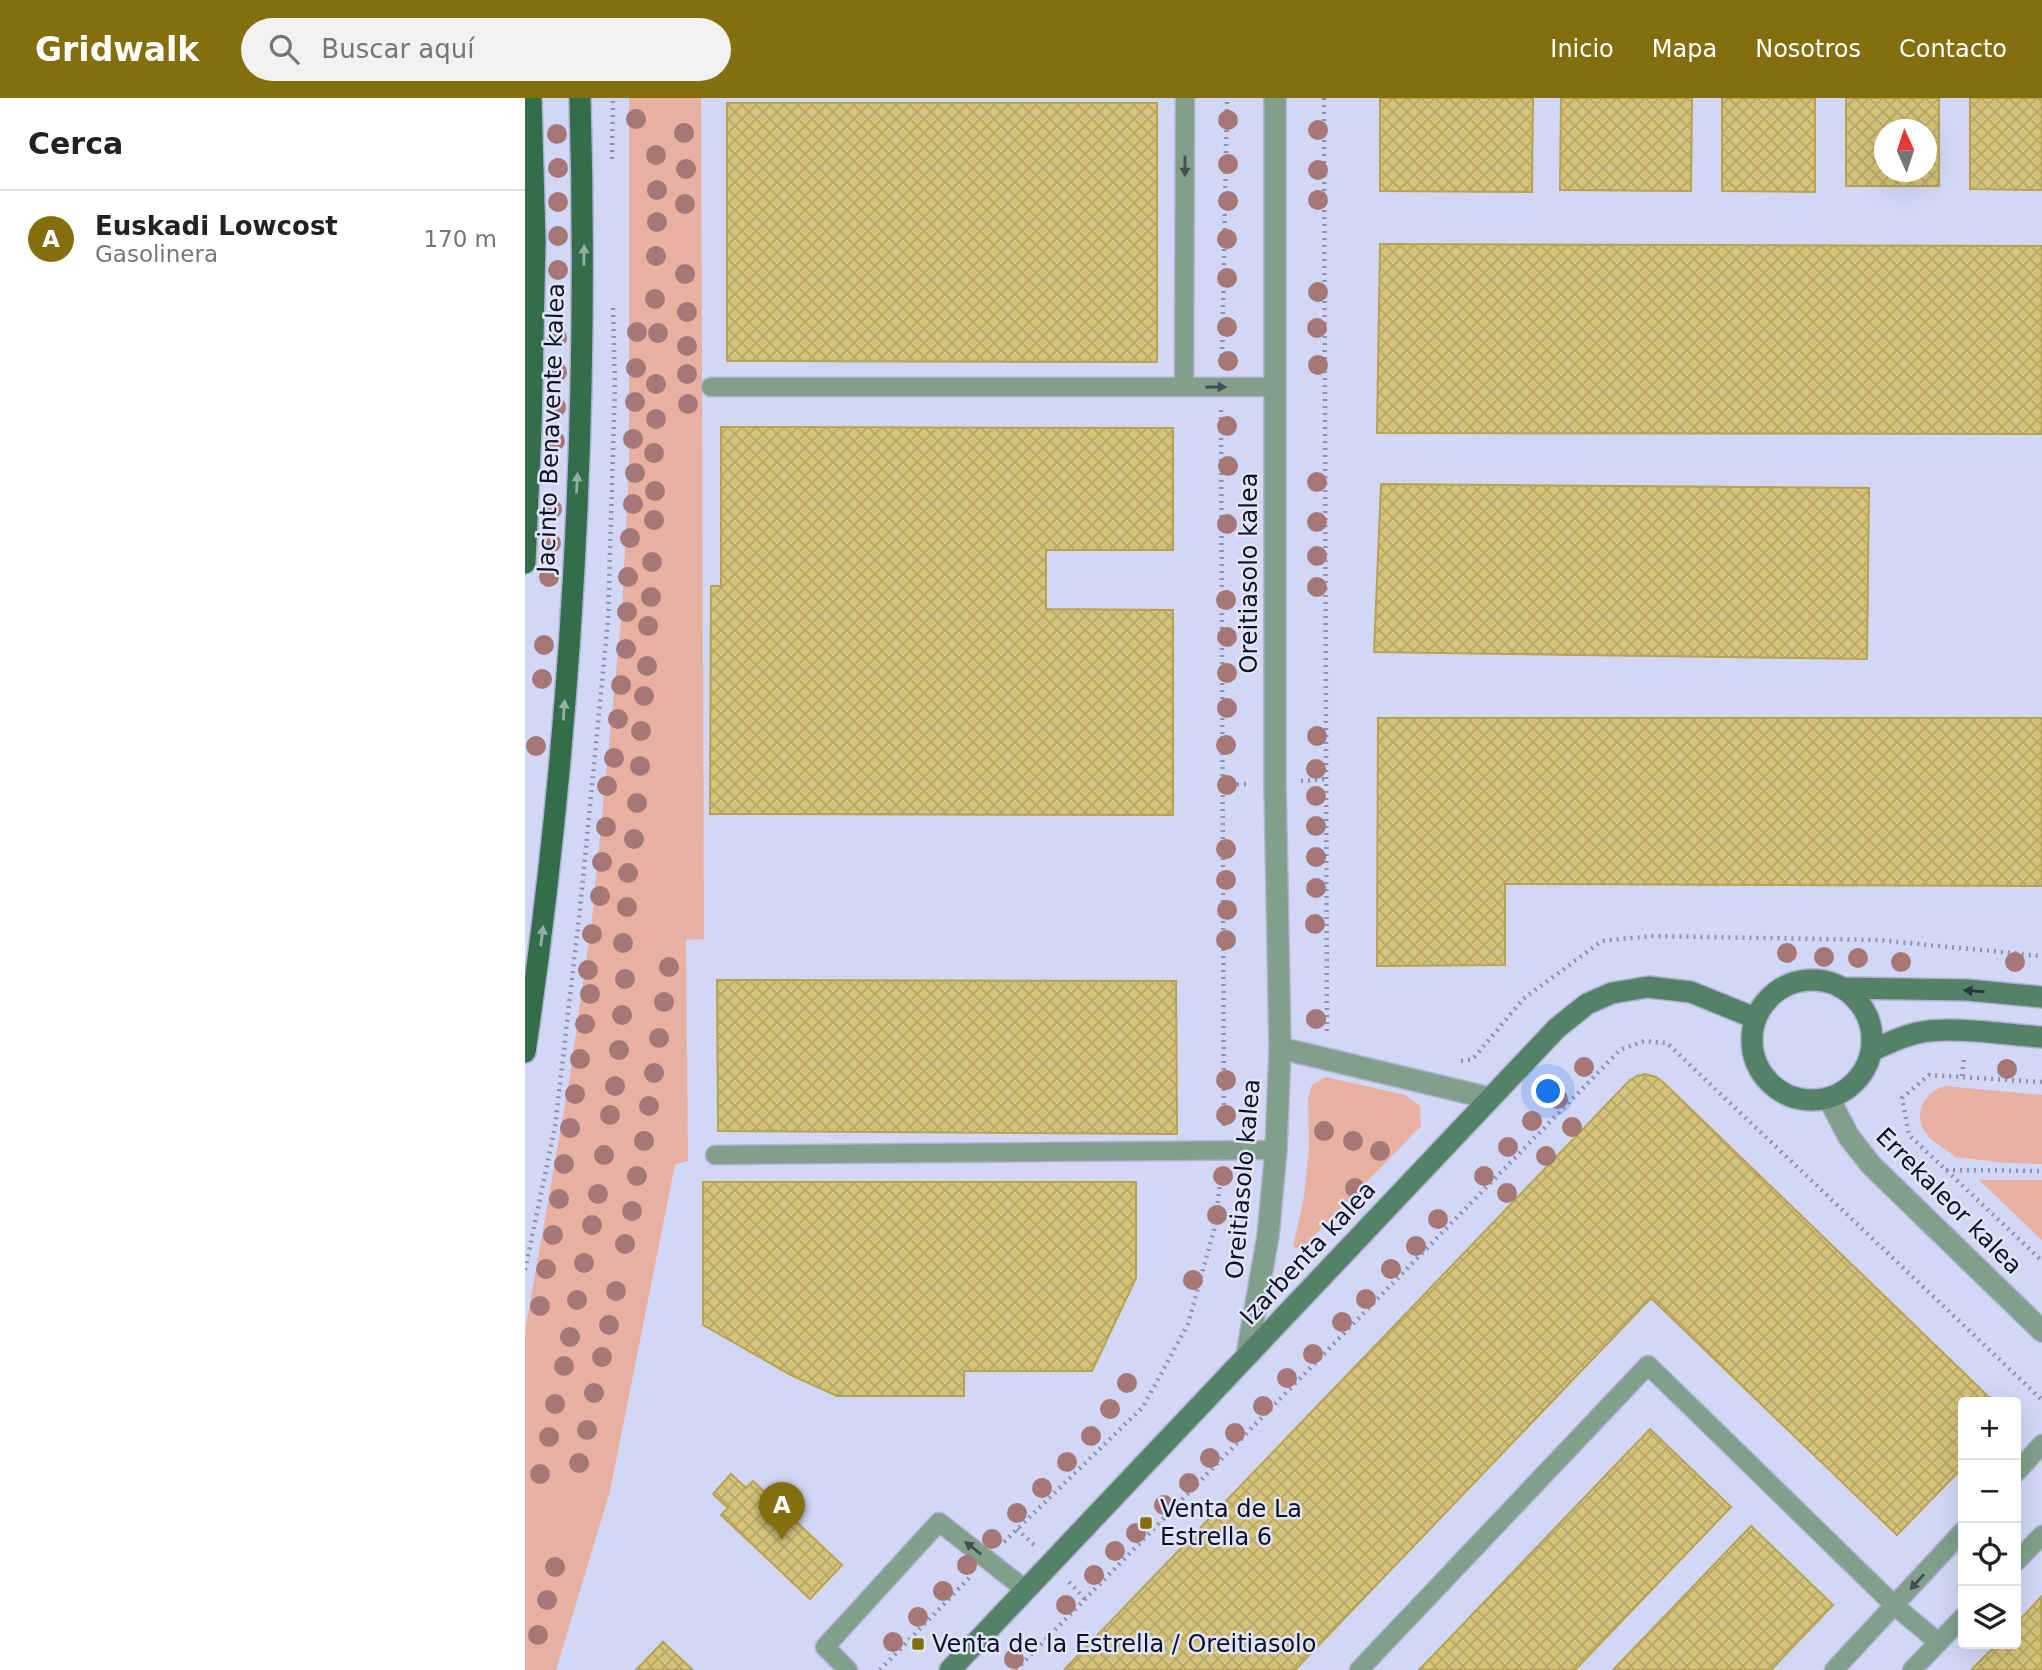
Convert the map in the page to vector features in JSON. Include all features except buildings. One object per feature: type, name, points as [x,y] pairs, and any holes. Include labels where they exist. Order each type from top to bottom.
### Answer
[{"type":"main road","name":"Jacinto Benavente kalea","points":[[525,563],[535,241],[531,98]]},
{"type":"main road","name":"Jacinto Benavente kalea","points":[[525,1052],[558,802],[570,622],[579,434],[584,240],[580,98]]},
{"type":"main road","points":[[1802,981],[1822,981],[1842,988],[1855,998],[1865,1011],[1871,1026],[1872,1051],[1864,1072],[1849,1088],[1829,1099],[1802,1101],[1777,1091],[1759,1071],[1751,1045],[1755,1018],[1765,1001],[1782,987],[1802,981]]},
{"type":"main road","name":"Izarbenta kalea","points":[[950,1670],[1557,1028],[1587,1004],[1612,993],[1648,987],[1691,992],[1755,1018]]},
{"type":"main road","points":[[1842,988],[1967,990],[2042,997]]},
{"type":"main road","points":[[1872,1051],[1893,1040],[1920,1032],[1967,1031],[2042,1037]]},
{"type":"street","name":"Oreitiasolo kalea","points":[[1247,1355],[1265,1258],[1276,1150],[1280,1048],[1275,783],[1275,98]]},
{"type":"street","name":"Oreitiasolo kalea","points":[[1280,1048],[1489,1098]]},
{"type":"street","name":"Errekaleor kalea","points":[[1829,1099],[1849,1137],[1871,1165],[2042,1331]]},
{"type":"lane","points":[[1184,387],[1185,98]]},
{"type":"lane","points":[[711,387],[1275,387]]},
{"type":"lane","points":[[715,1155],[1276,1150]]},
{"type":"lane","points":[[1359,1670],[1648,1365],[1895,1606],[1938,1643]]},
{"type":"lane","points":[[2021,1467],[2042,1444]]},
{"type":"lane","points":[[848,1670],[825,1647],[939,1521],[1026,1590]]},
{"type":"lane","points":[[2021,1557],[2042,1535]]},
{"type":"lane","points":[[1834,1670],[1958,1537]]},
{"type":"lane","points":[[1912,1670],[1958,1622]]},
{"type":"path","points":[[880,1670],[987,1559],[1143,1407],[1188,1324],[1214,1230],[1224,1151],[1221,387],[1227,98]]},
{"type":"path","points":[[1324,98],[1327,1036]]},
{"type":"path","points":[[1454,1062],[1473,1059],[1523,999],[1602,941],[1651,936],[1878,940],[2042,956]]},
{"type":"path","points":[[1016,1670],[1620,1050],[1644,1041],[1667,1044],[2042,1400]]},
{"type":"path","points":[[2042,1082],[1929,1075],[1902,1098],[1909,1135],[2042,1261]]},
{"type":"path","points":[[1946,1170],[2042,1171]]},
{"type":"shaded area","points":[[629,98],[701,98],[704,939],[686,940],[688,1161],[675,1164],[610,1491],[556,1670],[525,1670],[525,1332],[570,1076],[592,919],[622,611],[629,463]]},
{"type":"shaded area","points":[[1326,1077],[1405,1095],[1420,1106],[1421,1126],[1300,1250],[1293,1246],[1303,1203],[1309,1149],[1308,1098],[1312,1085]]},
{"type":"shaded area","points":[[1944,1086],[2042,1095],[2042,1164],[1955,1157],[1932,1140],[1921,1125],[1921,1109],[1935,1090]]},
{"type":"shaded area","points":[[1979,1180],[2042,1180],[2042,1240]]},
{"type":"place","name":"Venta de La Estrella 6","points":[[1146,1523]]},
{"type":"place","name":"Euskadi Lowcost","points":[[782,1540]]},
{"type":"place","name":"Venta de la Estrella / Oreitiasolo","points":[[918,1644]]}]
